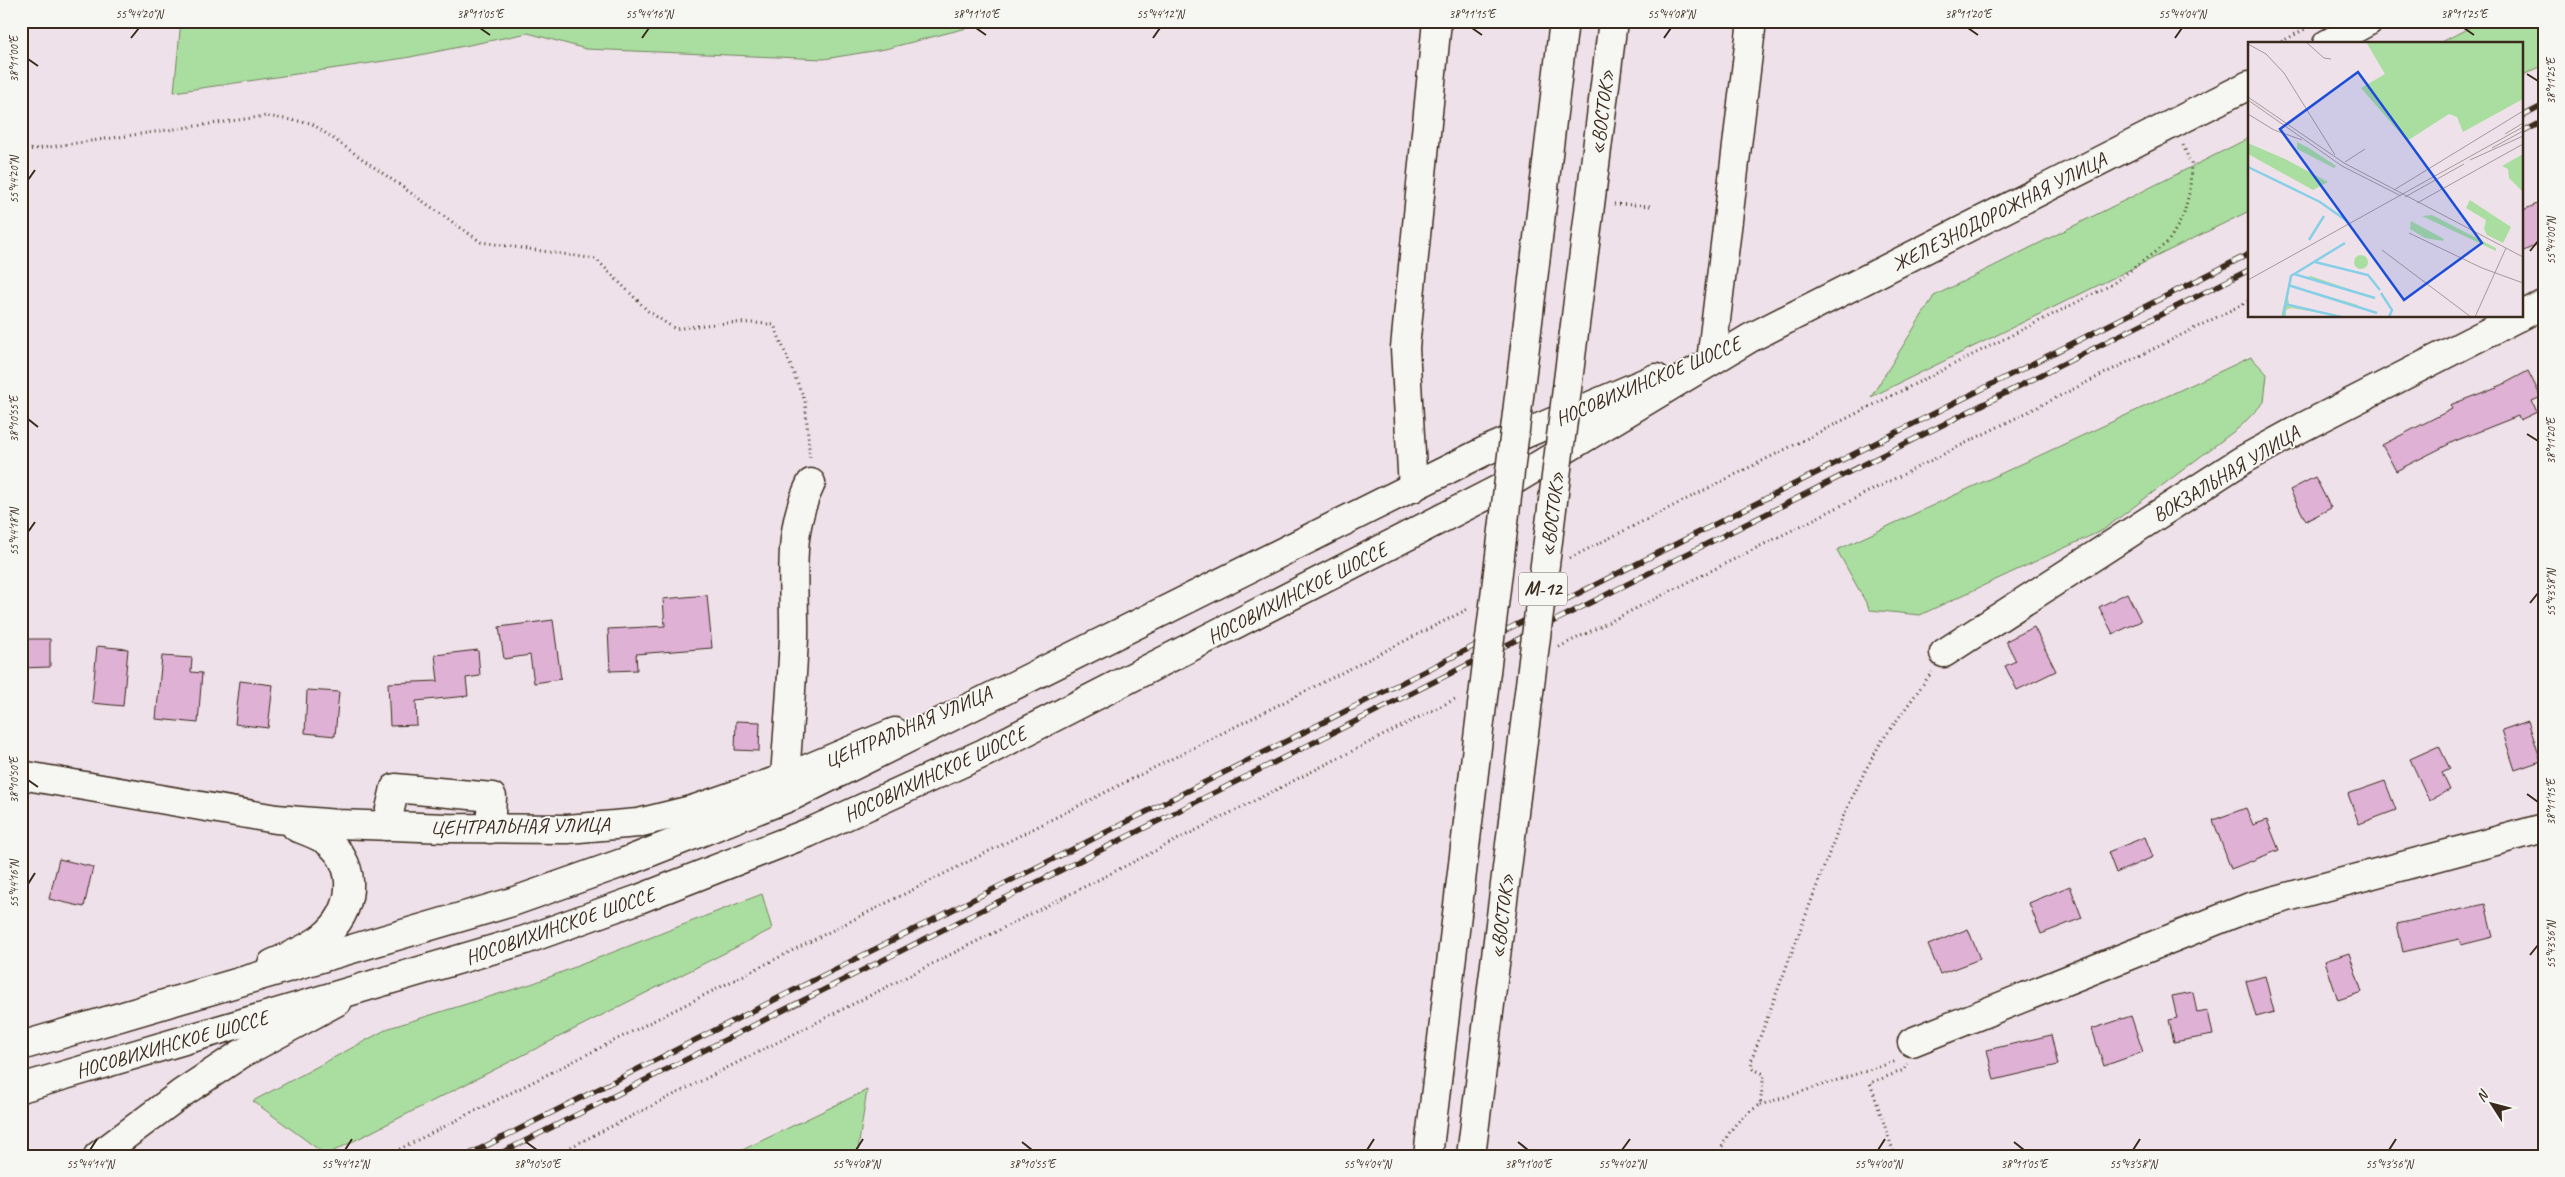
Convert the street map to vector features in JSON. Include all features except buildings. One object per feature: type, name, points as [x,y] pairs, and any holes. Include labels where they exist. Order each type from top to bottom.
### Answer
[{"type":"main road","points":[[1414,488],[1405,348],[1437,21]]},
{"type":"main road","name":"М-12","points":[[1428,1156],[1564,21]]},
{"type":"main road","name":"«ВОСТОК»","points":[[1472,1156],[1612,21]]},
{"type":"main road","points":[[1712,358],[1752,21]]},
{"type":"main road","points":[[2319,35],[2369,21]]},
{"type":"main road","name":"ЖЕЛЕЗНОДОРОЖНАЯ УЛИЦА","points":[[1750,338],[2248,86]]},
{"type":"main road","name":"ВОКЗАЛЬНАЯ УЛИЦА","points":[[2522,315],[2544,304]]},
{"type":"main road","name":"ВОКЗАЛЬНАЯ УЛИЦА","points":[[1944,653],[2241,461],[2303,427],[2517,318]]},
{"type":"main road","name":"НОСОВИХИНСКОЕ ШОССЕ","points":[[21,1088],[354,992],[525,940],[639,900],[808,833],[984,754],[1503,486],[1712,358],[1750,338]]},
{"type":"main road","name":"НОСОВИХИНСКОЕ ШОССЕ","points":[[21,1046],[512,902],[625,862],[792,796],[1487,450],[1712,358]]},
{"type":"main road","points":[[785,778],[794,636],[794,534],[799,511],[811,483]]},
{"type":"main road","name":"ЦЕНТРАЛЬНАЯ УЛИЦА","points":[[21,775],[276,819],[386,826],[567,830],[638,823],[695,808],[785,778],[1053,666]]},
{"type":"main road","points":[[386,826],[395,788],[492,797],[490,828]]},
{"type":"main road","points":[[216,989],[304,949],[323,937],[337,924],[347,905],[349,895],[348,874],[344,860],[336,850],[326,841],[312,833],[276,819]]},
{"type":"main road","points":[[1912,1042],[2250,907],[2544,828]]},
{"type":"main road","points":[[98,1156],[182,1093],[241,1054],[354,992]]},
{"type":"path","points":[[2286,42],[2319,35]]},
{"type":"path","points":[[21,151],[266,116],[311,123],[481,242],[596,259],[648,311],[675,329],[727,322],[774,325],[805,401],[811,483]]},
{"type":"path","points":[[1569,558],[2111,285],[2168,242],[2183,217],[2190,190],[2191,164],[2174,124]]},
{"type":"path","points":[[1591,203],[1652,206]]},
{"type":"path","points":[[1553,650],[2248,301]]},
{"type":"path","points":[[386,1156],[1471,607]]},
{"type":"path","points":[[1760,1106],[1764,1074],[1753,1069],[1751,1062],[1842,819],[1881,742],[1903,709],[1923,686],[1944,653]]},
{"type":"path","points":[[552,1156],[1464,694]]},
{"type":"path","points":[[1719,1156],[1725,1138],[1734,1125],[1742,1116],[1760,1106],[1909,1058],[1904,1070],[1870,1083],[1895,1156]]},
{"type":"green space","points":[[181,21],[994,21],[885,49],[824,59],[586,49],[528,33],[405,58],[174,92]]},
{"type":"green space","points":[[2482,21],[2544,21],[2544,65],[2522,76],[2522,42],[2442,42]]},
{"type":"green space","points":[[2248,139],[2248,211],[1871,397],[1934,296]]},
{"type":"green space","points":[[2251,357],[2267,374],[2264,402],[2241,426],[2103,530],[1920,615],[1870,610],[1837,550]]},
{"type":"green space","points":[[762,894],[772,929],[326,1155],[253,1101],[389,1028],[534,983]]},
{"type":"green space","points":[[867,1090],[857,1156],[730,1156]]},
{"type":"railway","points":[[2522,116],[2544,105]]},
{"type":"railway","points":[[2522,132],[2544,121]]},
{"type":"railway","points":[[466,1156],[2248,255]]},
{"type":"railway","points":[[495,1156],[2248,271]]}]
